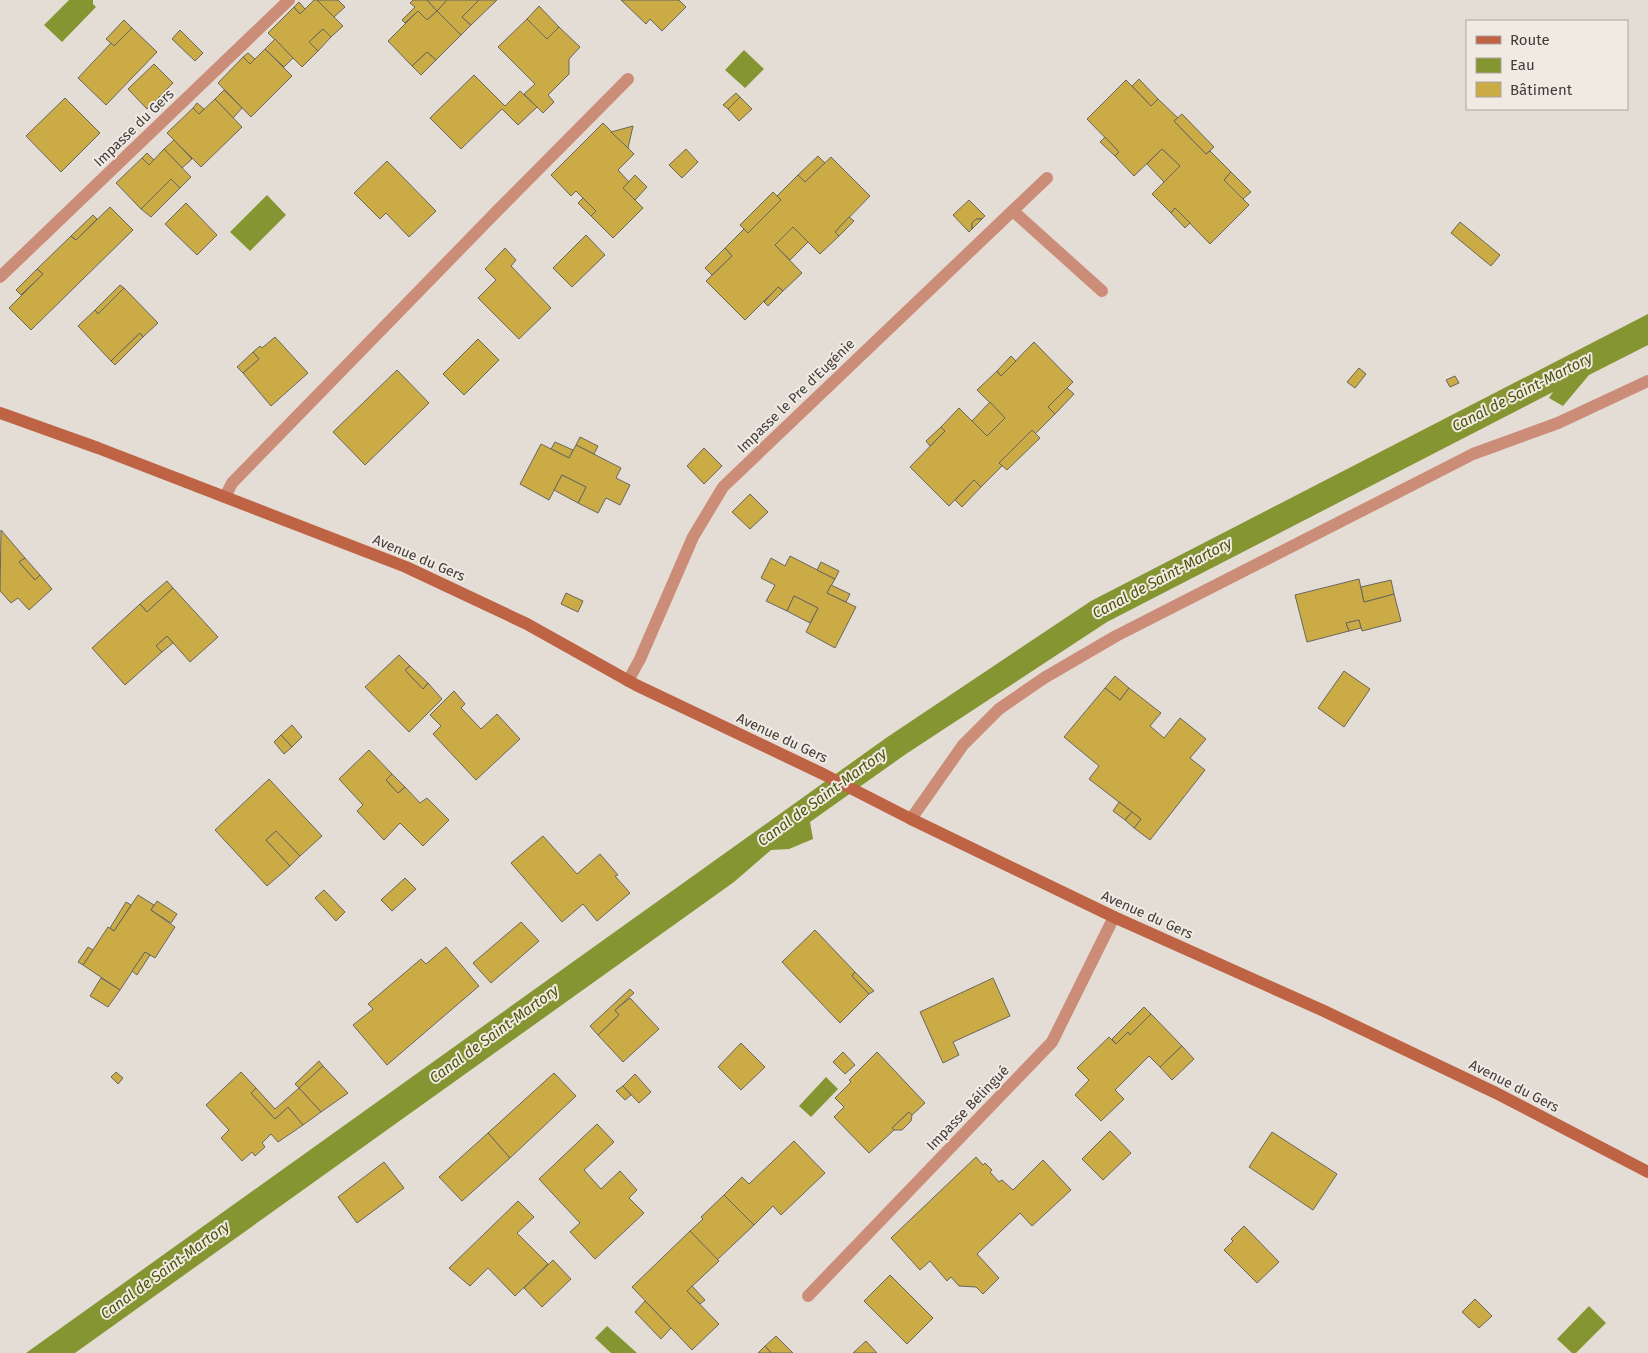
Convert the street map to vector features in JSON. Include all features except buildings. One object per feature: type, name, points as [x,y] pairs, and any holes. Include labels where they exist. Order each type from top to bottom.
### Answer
[{"type":"main road","name":"Avenue du Gers","points":[[0,413],[406,567],[527,624],[628,681],[823,774],[911,819],[1114,917],[1324,1011],[1496,1093],[1648,1172]]},
{"type":"street","name":"Impasse du Gers","points":[[0,277],[289,0]]},
{"type":"street","points":[[225,497],[232,483],[628,79]]},
{"type":"street","name":"Impasse le Pre d'Eugénie","points":[[628,681],[640,659],[693,537],[723,487],[1046,178]]},
{"type":"street","points":[[1013,211],[1102,291]]},
{"type":"street","points":[[911,819],[963,745],[999,710],[1044,678],[1116,636],[1473,454],[1558,423],[1648,381]]},
{"type":"street","name":"Impasse Bélingué","points":[[808,1296],[1052,1042],[1114,917]]},
{"type":"water","points":[[69,0],[93,0],[93,4],[96,7],[62,42],[44,25]]},
{"type":"water","points":[[744,50],[764,69],[745,88],[725,70]]},
{"type":"water","points":[[267,195],[286,215],[250,251],[230,232]]},
{"type":"water","name":"Canal de Saint-Martory","points":[[1648,314],[1648,345],[1589,375],[1563,406],[1549,398],[1553,392],[1107,622],[906,754],[810,822],[813,839],[789,849],[771,850],[734,882],[75,1353],[26,1353],[886,738],[1091,601]]},
{"type":"water","points":[[826,1077],[838,1089],[811,1117],[799,1106]]},
{"type":"water","points":[[1589,1306],[1606,1323],[1576,1353],[1572,1353],[1557,1339]]},
{"type":"water","points":[[607,1326],[637,1353],[611,1353],[595,1338]]}]
